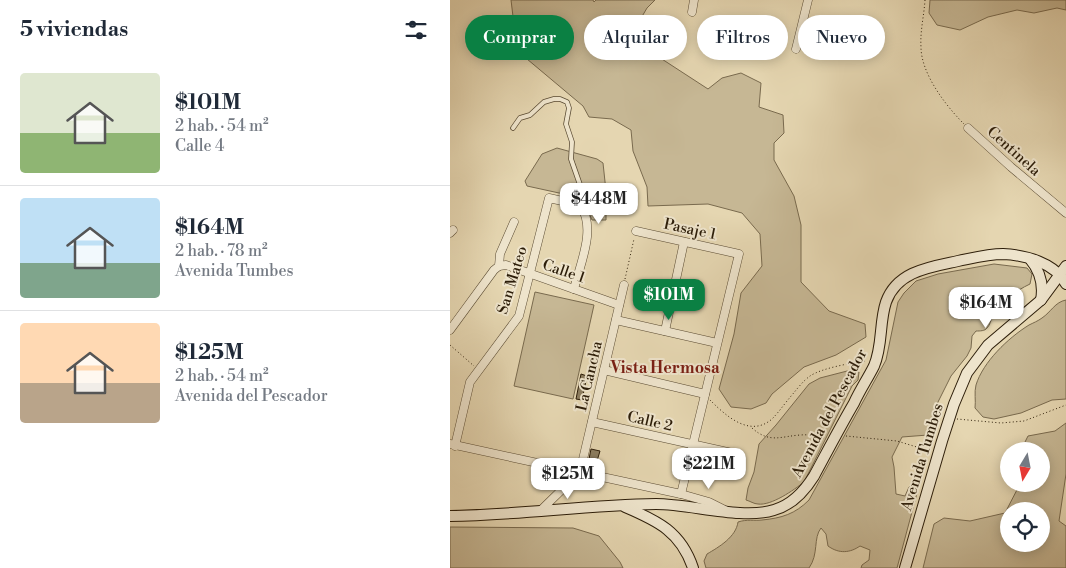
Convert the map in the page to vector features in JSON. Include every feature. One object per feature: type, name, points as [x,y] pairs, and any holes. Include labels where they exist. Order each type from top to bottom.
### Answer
[{"type":"main road","name":"Avenida del Pescador","points":[[450,516],[666,505],[757,513],[774,510],[793,501],[800,495],[814,476],[876,359],[886,302],[898,284],[909,275],[930,267],[982,256],[1008,254],[1029,258],[1042,263],[1064,279]]},
{"type":"main road","points":[[1029,258],[1036,267],[1041,279],[1041,300]]},
{"type":"main road","name":"Avenida Tumbes","points":[[978,358],[1047,302],[1064,279],[1066,266]]},
{"type":"main road","name":"Avenida Tumbes","points":[[904,568],[949,419],[963,381],[978,358],[996,337],[1064,279]]},
{"type":"main road","points":[[622,506],[654,520],[668,529],[685,549],[693,568]]},
{"type":"street","points":[[692,12],[694,0]]},
{"type":"street","points":[[796,49],[808,0]]},
{"type":"street","name":"Centinela","points":[[968,128],[1066,213]]},
{"type":"street","name":"San Mateo","points":[[453,445],[469,386],[478,370],[518,319],[549,198],[582,206]]},
{"type":"street","points":[[574,289],[588,233],[587,220],[582,206]]},
{"type":"street","points":[[450,330],[494,270],[499,266],[500,254],[514,222]]},
{"type":"street","name":"Pasaje 1","points":[[636,231],[739,254],[717,343]]},
{"type":"street","points":[[665,331],[684,242]]},
{"type":"street","name":"Calle 1","points":[[499,266],[506,266],[619,305]]},
{"type":"street","name":"La Cancha","points":[[580,472],[624,285]]},
{"type":"street","points":[[616,320],[717,343],[681,494]]},
{"type":"street","points":[[604,370],[705,394]]},
{"type":"street","name":"Calle 2","points":[[592,422],[732,454]]},
{"type":"street","points":[[453,445],[681,494],[709,502],[727,511]]},
{"type":"street","points":[[540,511],[580,472]]},
{"type":"lane","points":[[513,128],[520,118],[530,115],[544,102],[560,99],[567,102],[569,108],[566,124],[572,142],[571,159],[584,199],[582,206]]},
{"type":"path","points":[[925,0],[920,44],[924,66],[936,88],[968,128]]},
{"type":"path","points":[[624,285],[636,231]]},
{"type":"path","points":[[450,345],[478,370]]},
{"type":"path","points":[[705,394],[725,415],[752,428],[771,419],[811,375],[838,366],[876,359]]},
{"type":"path","points":[[949,419],[1000,423],[1018,422],[1066,405]]},
{"type":"shaded area","points":[[511,0],[593,0],[594,2],[596,0],[655,0],[643,15],[584,15],[584,60],[663,60],[708,89],[722,78],[741,73],[761,83],[759,107],[783,115],[784,133],[774,143],[774,160],[794,196],[801,225],[801,282],[829,311],[865,324],[866,337],[836,355],[804,367],[772,394],[766,403],[751,409],[731,407],[719,389],[734,334],[741,293],[762,266],[760,234],[742,213],[708,204],[648,206],[647,187],[633,151],[631,130],[612,119],[589,117],[583,106],[528,60],[574,60],[574,15],[513,15]]},
{"type":"shaded area","points":[[930,0],[1066,0],[1066,10],[1057,8],[1034,13],[1017,10],[988,17],[960,30],[937,25],[929,13]]},
{"type":"shaded area","points":[[557,148],[597,159],[603,163],[606,191],[606,220],[592,220],[582,198],[527,186],[525,181],[542,154]]},
{"type":"shaded area","points":[[994,264],[1027,268],[1032,274],[1030,284],[1004,302],[992,317],[986,329],[976,331],[972,336],[971,348],[967,356],[951,376],[937,404],[939,412],[938,421],[933,430],[928,435],[902,437],[892,457],[896,494],[905,496],[909,487],[916,481],[920,482],[897,568],[861,568],[869,560],[870,550],[860,546],[844,552],[832,549],[828,546],[826,534],[821,528],[817,536],[814,557],[809,568],[706,568],[704,561],[707,554],[722,545],[730,537],[738,522],[782,516],[799,509],[809,500],[886,360],[898,302],[904,293],[916,281],[938,274]]},
{"type":"shaded area","points":[[535,292],[594,305],[573,399],[514,386]]},
{"type":"shaded area","points":[[1066,300],[1066,399],[1052,400],[1021,413],[994,419],[983,417],[975,408],[975,391],[979,376],[990,359],[1013,337],[1042,318],[1059,303]]},
{"type":"shaded area","points":[[851,370],[859,372],[858,380],[852,386],[804,482],[769,503],[756,504],[746,500],[759,444],[809,384],[820,378]]},
{"type":"shaded area","points":[[1066,423],[1066,474],[1059,521],[1066,526],[1066,568],[923,568],[934,524],[944,518],[970,521],[1000,514],[1000,552],[1050,552],[1050,502],[1011,502],[1016,492],[1050,492],[1050,442],[1025,442],[1028,436],[1055,431]]},
{"type":"shaded area","points":[[450,527],[573,528],[599,536],[623,568],[450,568]]},
{"type":"building","points":[[581,374],[587,376],[582,400],[576,399]]},
{"type":"building","points":[[591,449],[600,451],[597,461],[589,459]]},
{"type":"district","name":"Vista Hermosa","points":[[665,367]]}]
